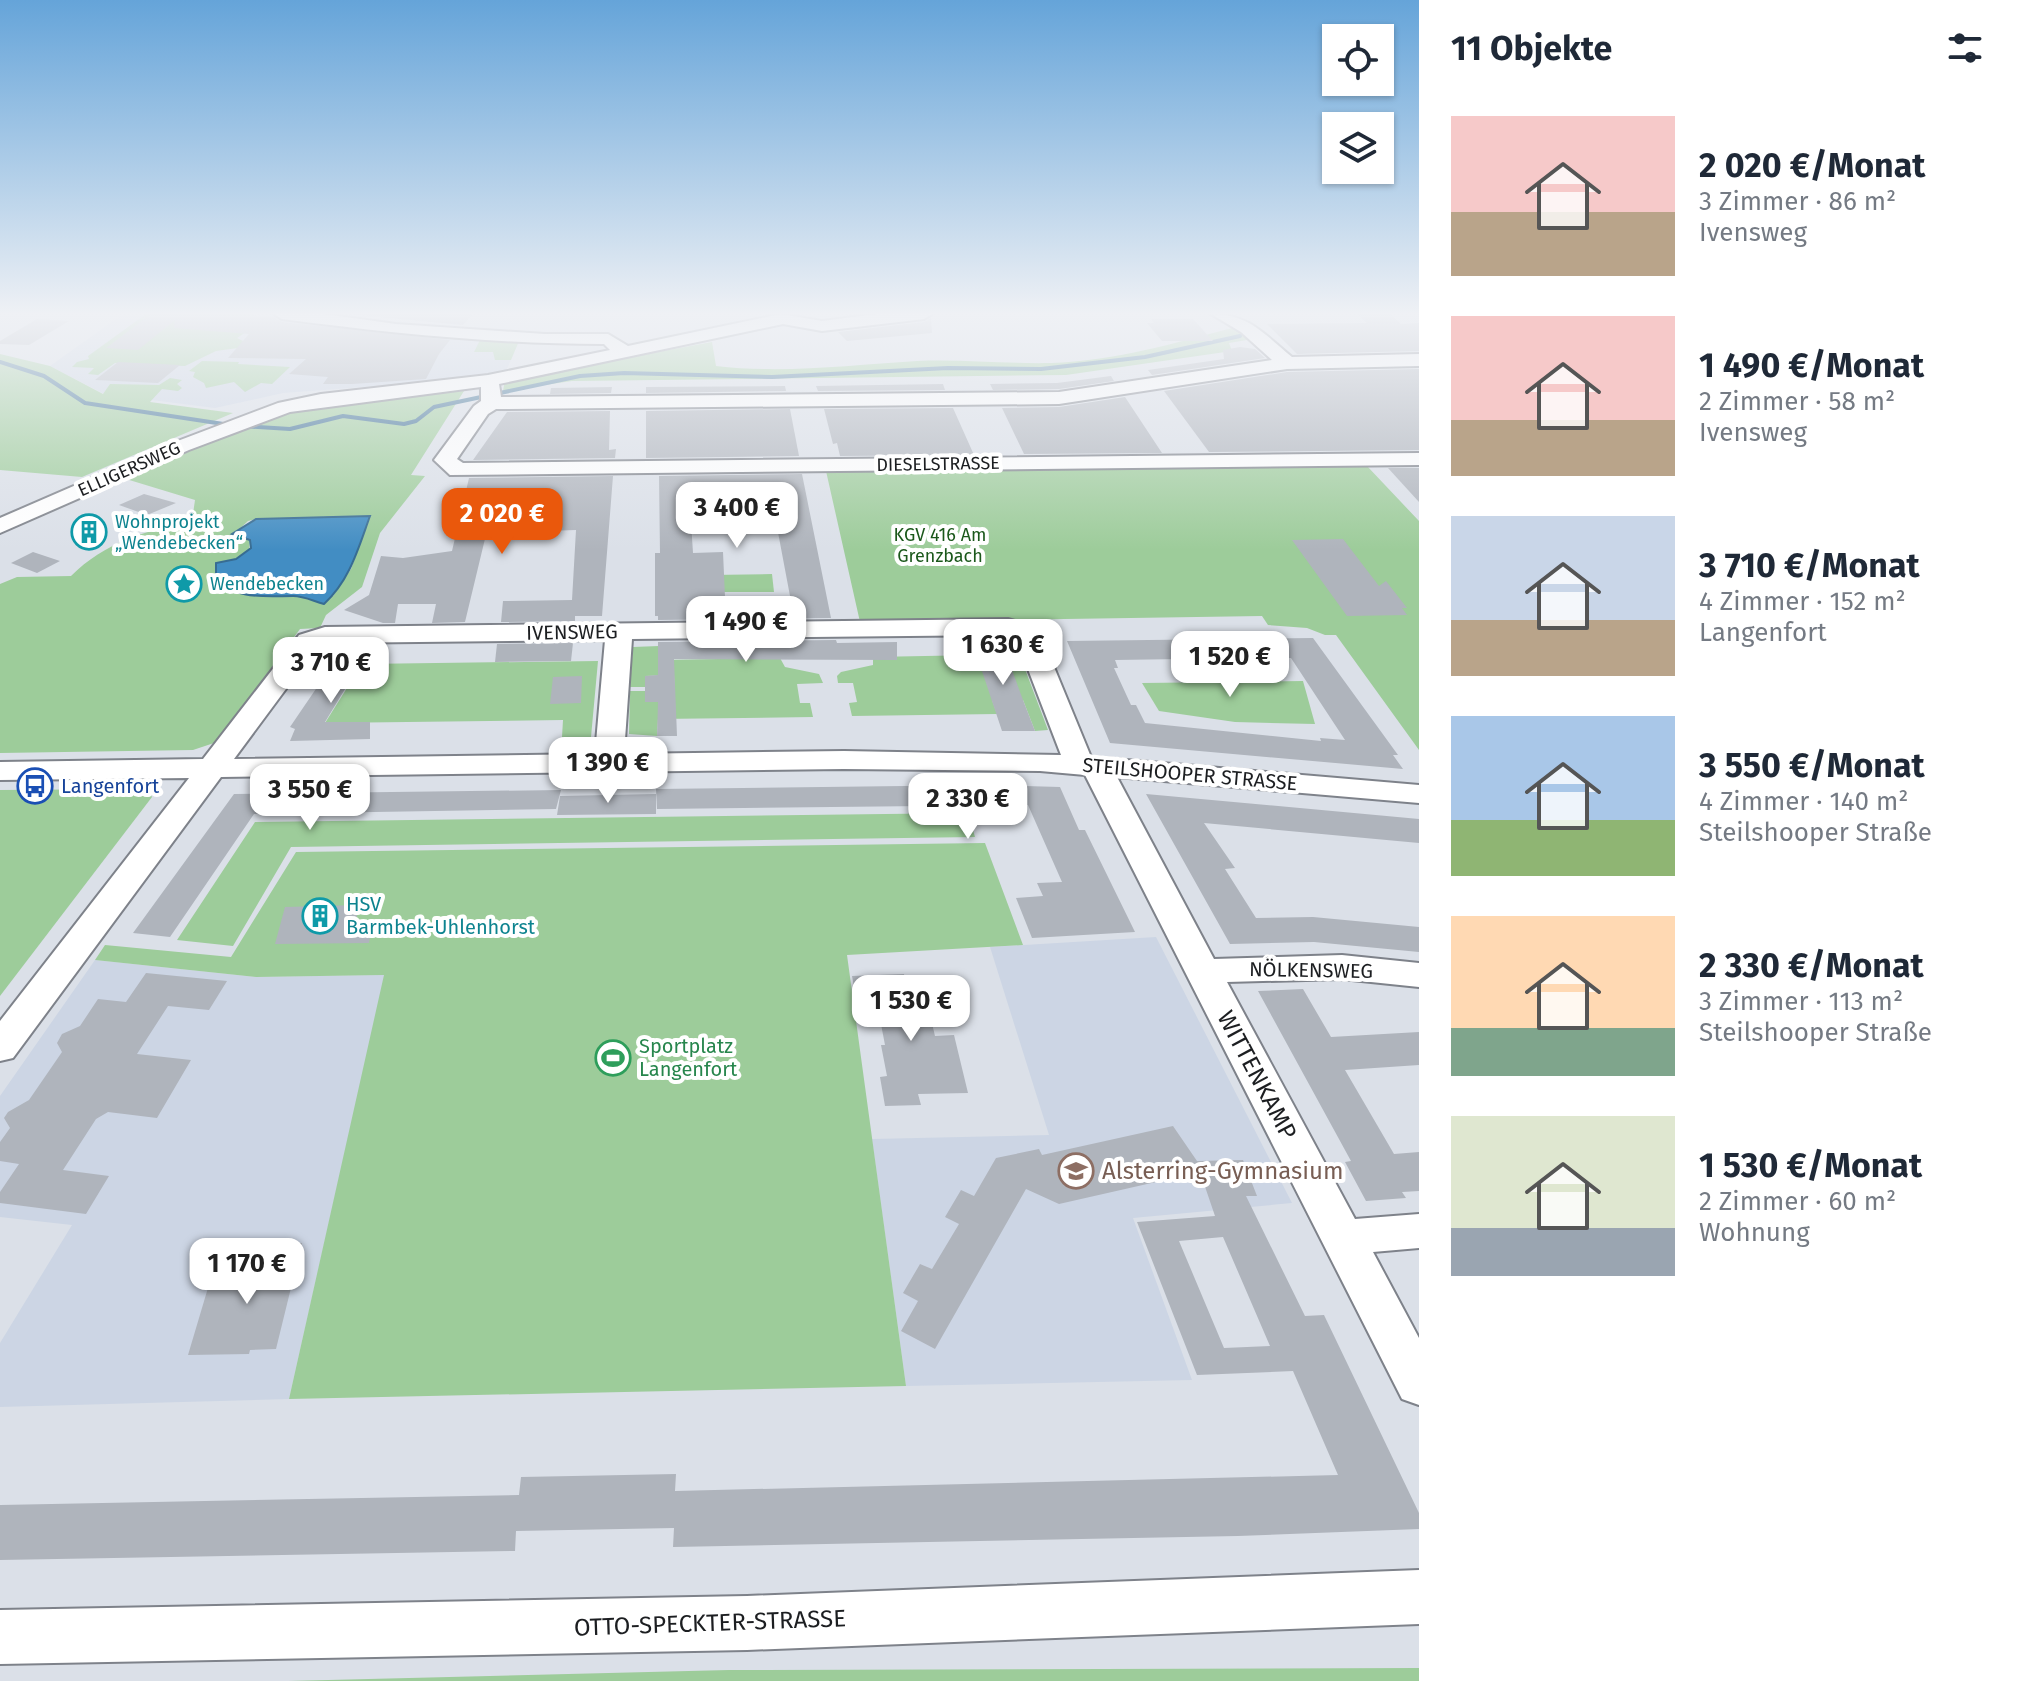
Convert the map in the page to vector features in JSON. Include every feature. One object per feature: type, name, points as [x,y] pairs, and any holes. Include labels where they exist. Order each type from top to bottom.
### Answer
[{"type":"street","points":[[491,393],[1059,398],[1095,392]]},
{"type":"street","name":"ELLIGERSWEG","points":[[0,526],[252,417],[321,400],[491,393]]},
{"type":"street","name":"DIESELSTRASSE","points":[[491,393],[445,460],[458,470],[1419,459]]},
{"type":"street","name":"IVENSWEG","points":[[209,769],[308,641],[325,635],[1008,627],[1027,633]]},
{"type":"street","points":[[609,763],[619,632]]},
{"type":"street","name":"WITTENKAMP","points":[[1027,633],[1087,764],[1202,971],[1419,1384]]},
{"type":"street","name":"STEILSHOOPER STRASSE","points":[[0,771],[844,760],[1087,764],[1419,794]]},
{"type":"street","points":[[0,1048],[209,769]]},
{"type":"street","name":"NÖLKENSWEG","points":[[1202,971],[1342,967],[1419,975]]},
{"type":"street","points":[[1343,1237],[1419,1231]]},
{"type":"street","name":"OTTO-SPECKTER-STRASSE","points":[[0,1637],[747,1623],[1419,1597]]},
{"type":"shaded area","points":[[101,392],[290,392],[215,408]]},
{"type":"shaded area","name":"Alsterring-Gymnasium","points":[[1156,937],[1292,1203],[1133,1218],[1192,1380],[906,1386],[872,1139],[1049,1135],[990,947]]},
{"type":"shaded area","points":[[95,960],[256,977],[385,975],[289,1399],[0,1407],[0,1343],[72,1225],[0,1217],[0,1096]]},
{"type":"green space","points":[[0,392],[159,392],[150,402],[233,413],[82,477],[0,470]]},
{"type":"green space","points":[[463,392],[411,475],[425,476],[380,533],[362,587],[326,615],[320,628],[300,629],[217,742],[193,750],[0,753],[0,584],[17,577],[71,576],[112,546],[158,529],[192,521],[195,500],[126,479],[261,420],[326,404]],"holes":[[[370,517],[351,569],[333,596],[293,596],[216,563],[236,559],[249,551],[250,540],[234,534],[248,521]]]},
{"type":"green space","name":"KGV 416 Am Grenzbach","points":[[1367,466],[1419,521],[1419,750],[1336,635],[1325,635],[1307,628],[1268,625],[1262,616],[860,622],[826,471]]},
{"type":"green space","points":[[772,574],[774,592],[710,592],[710,575]]},
{"type":"green space","points":[[1001,640],[1014,640],[1048,730],[1035,731],[1023,700],[992,700],[997,714],[852,716],[849,703],[857,702],[853,683],[838,683],[837,676],[841,672],[873,665],[873,657],[977,655],[1011,670]]},
{"type":"green space","points":[[659,646],[659,660],[780,658],[785,667],[819,674],[823,683],[797,684],[800,703],[810,703],[813,717],[658,719],[657,736],[629,734],[630,691],[645,691],[646,702],[675,701],[674,675],[645,676],[645,687],[630,687],[633,647]]},
{"type":"green space","points":[[598,661],[591,737],[562,737],[563,720],[325,723],[362,664]]},
{"type":"green space","points":[[1303,681],[1315,724],[1235,722],[1159,711],[1142,683]]},
{"type":"green space","points":[[147,789],[152,797],[0,996],[0,790]]},
{"type":"green space","points":[[968,813],[975,837],[291,847],[233,946],[177,940],[255,822]]},
{"type":"green space","name":"Sportplatz Langenfort","points":[[985,843],[1023,945],[847,955],[906,1386],[289,1399],[384,975],[256,977],[95,960],[105,945],[231,957],[296,852]]},
{"type":"green space","points":[[1419,1668],[1419,1681],[288,1681],[729,1670]]},
{"type":"water","points":[[370,516],[347,574],[324,604],[297,596],[240,593],[216,575],[216,563],[236,559],[251,548],[250,540],[232,534],[256,519]]},
{"type":"building","points":[[550,392],[611,392],[611,393]]},
{"type":"building","points":[[1165,392],[1419,392],[1419,450],[1209,452]]},
{"type":"building","points":[[1125,397],[1162,453],[1024,454],[1002,408],[1059,407]]},
{"type":"building","points":[[953,408],[974,455],[840,456],[837,443],[833,444],[824,409]]},
{"type":"building","points":[[790,409],[799,456],[646,458],[646,411]]},
{"type":"building","points":[[610,411],[609,450],[616,449],[615,458],[473,460],[507,412]]},
{"type":"building","points":[[1388,468],[1419,468],[1419,502]]},
{"type":"building","points":[[802,474],[831,618],[658,620],[655,616],[655,553],[660,553],[659,476]],"holes":[[[744,490],[748,527],[777,527],[790,596],[725,597],[723,552],[693,553],[689,491]]]},
{"type":"building","points":[[613,476],[602,616],[575,616],[575,621],[501,622],[503,601],[572,600],[576,530],[545,531],[552,492],[496,493],[465,622],[432,623],[436,604],[398,604],[395,623],[383,623],[344,610],[369,595],[381,556],[403,558],[452,551],[469,478]]},
{"type":"building","points":[[144,494],[176,503],[147,515],[119,505]]},
{"type":"building","points":[[1343,539],[1379,586],[1386,581],[1407,608],[1402,608],[1407,615],[1347,616],[1292,540]]},
{"type":"building","points":[[33,552],[60,561],[37,573],[11,563]]},
{"type":"building","points":[[1313,638],[1398,755],[1393,755],[1403,769],[1110,743],[1067,641]],"holes":[[[1291,658],[1345,740],[1320,738],[1321,741],[1145,723],[1136,705],[1131,705],[1114,668],[1118,668],[1115,660]]]},
{"type":"building","points":[[836,640],[837,643],[897,642],[897,660],[674,659],[677,736],[657,736],[658,702],[645,702],[645,676],[658,675],[658,642]]},
{"type":"building","points":[[1001,640],[1035,731],[1002,731],[972,641]]},
{"type":"building","points":[[573,643],[571,661],[495,662],[497,644]]},
{"type":"building","points":[[350,648],[370,648],[325,722],[370,722],[370,739],[290,741],[295,729],[290,727],[339,655],[345,655]]},
{"type":"building","points":[[582,676],[581,703],[550,704],[553,677]]},
{"type":"building","points":[[1060,787],[1079,830],[1085,830],[1135,932],[1032,938],[1016,898],[1043,896],[1037,883],[1062,882],[1028,805],[657,809],[656,789]]},
{"type":"building","points":[[561,790],[556,809],[254,814],[170,937],[133,933],[234,794]]},
{"type":"building","points":[[656,794],[656,814],[557,815],[560,796]]},
{"type":"building","points":[[1146,794],[1419,819],[1419,843],[1204,823],[1235,868],[1225,869],[1256,918],[1313,917],[1419,927],[1419,952],[1314,942],[1230,944]]},
{"type":"building","name":"HSV Barmbek-Uhlenhorst","points":[[359,905],[355,926],[372,925],[369,943],[275,944],[285,907]]},
{"type":"building","points":[[146,973],[227,981],[209,1010],[168,1006],[137,1054],[191,1060],[157,1118],[108,1112],[96,1119],[63,1170],[109,1176],[86,1214],[0,1203],[0,1192],[19,1164],[0,1161],[0,1142],[10,1128],[4,1118],[8,1112],[29,1100],[62,1052],[57,1043],[62,1034],[80,1026],[98,999],[126,1002]]},
{"type":"building","points":[[904,974],[906,985],[923,985],[935,1036],[954,1035],[968,1093],[918,1094],[921,1105],[885,1106],[880,1077],[887,1076],[881,1045],[885,1045],[876,998],[856,998],[852,976]]},
{"type":"building","points":[[1303,989],[1331,1037],[1419,1032],[1419,1065],[1345,1070],[1394,1154],[1419,1152],[1419,1191],[1402,1192],[1406,1198],[1366,1201],[1345,1162],[1351,1161],[1258,991]]},
{"type":"building","points":[[1173,1126],[1197,1161],[1243,1160],[1257,1196],[1246,1196],[1305,1316],[1324,1315],[1419,1513],[1419,1529],[1238,1536],[673,1547],[674,1528],[516,1531],[515,1551],[0,1560],[0,1505],[519,1495],[521,1477],[676,1474],[675,1491],[1338,1475],[1293,1371],[1197,1375],[1137,1222],[1215,1216],[1200,1172],[1059,1204],[1026,1189],[935,1349],[901,1331],[918,1301],[903,1293],[920,1264],[932,1269],[959,1224],[945,1217],[961,1190],[974,1196],[996,1158],[1039,1149],[1042,1155]],"holes":[[[1223,1237],[1270,1346],[1224,1348],[1179,1241]]]},
{"type":"building","points":[[302,1243],[276,1349],[250,1350],[249,1354],[188,1355],[213,1271],[264,1270],[271,1244]]},
{"type":"waterway","points":[[69,392],[85,403],[230,425]]},
{"type":"waterway","points":[[242,426],[290,429],[343,416],[404,424],[416,421],[434,407],[503,392]]},
{"type":"place","name":"Wohnprojekt „Wendebecken“","points":[[89,532]]},
{"type":"place","name":"Wendebecken","points":[[184,584]]},
{"type":"place","name":"Langenfort","points":[[35,786]]},
{"type":"place","name":"HSV Barmbek-Uhlenhorst","points":[[320,916]]},
{"type":"place","name":"Sportplatz Langenfort","points":[[613,1058]]},
{"type":"place","name":"Alsterring-Gymnasium","points":[[1076,1171]]}]
